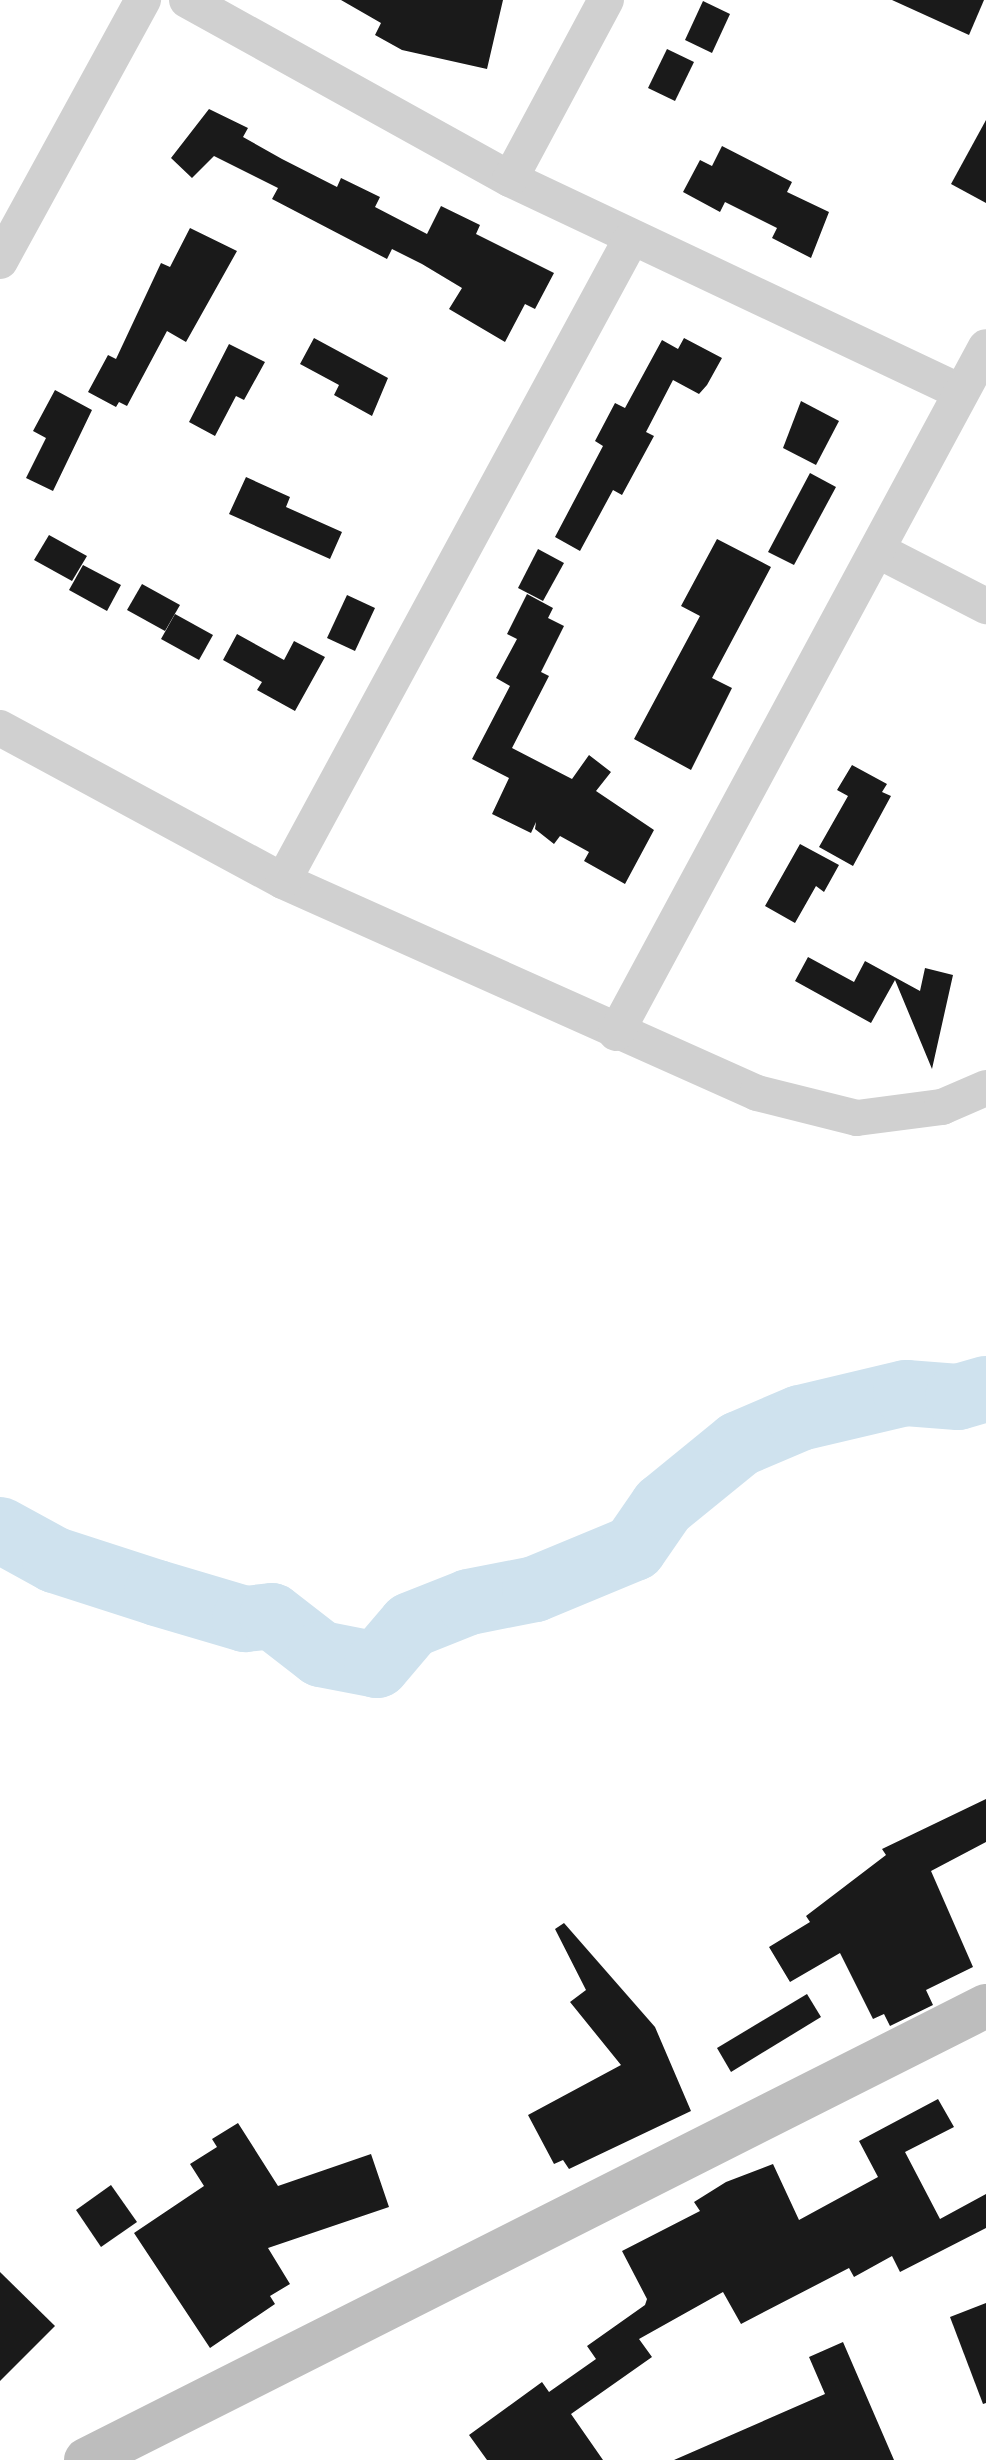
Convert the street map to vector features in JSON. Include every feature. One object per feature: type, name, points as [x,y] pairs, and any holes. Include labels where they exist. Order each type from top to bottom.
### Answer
[{"type":"street","points":[[0,261],[143,0]]},
{"type":"street","points":[[187,0],[510,179],[631,239],[960,392]]},
{"type":"street","points":[[510,179],[606,0]]},
{"type":"street","points":[[283,881],[631,239]]},
{"type":"street","points":[[616,1033],[986,347]]},
{"type":"street","points":[[877,550],[986,606]]},
{"type":"street","points":[[0,728],[283,881],[616,1033],[757,1093],[857,1118],[942,1107],[986,1088]]},
{"type":"street","points":[[86,2460],[986,2006]]},
{"type":"building","points":[[341,0],[503,0],[487,69],[402,50],[375,35],[381,23]]},
{"type":"building","points":[[892,0],[984,0],[969,35]]},
{"type":"building","points":[[703,1],[730,14],[712,53],[685,40]]},
{"type":"building","points":[[667,49],[694,62],[675,101],[648,88]]},
{"type":"building","points":[[209,109],[248,128],[243,137],[282,159],[337,187],[341,178],[380,197],[375,207],[427,234],[441,206],[480,225],[476,234],[554,273],[535,309],[525,304],[505,342],[449,309],[462,288],[392,249],[387,259],[272,199],[278,188],[214,156],[192,178],[171,158]]},
{"type":"building","points":[[986,120],[986,203],[951,184]]},
{"type":"building","points":[[722,146],[792,182],[787,192],[829,212],[811,258],[772,238],[777,228],[725,202],[720,212],[683,192],[700,160],[712,166]]},
{"type":"building","points":[[190,228],[237,251],[186,342],[167,331],[127,406],[119,402],[116,407],[88,392],[108,355],[116,359],[161,263],[170,267]]},
{"type":"building","points":[[314,338],[388,378],[372,416],[334,395],[339,385],[300,364]]},
{"type":"building","points":[[684,338],[722,358],[707,385],[699,394],[673,380],[646,432],[654,436],[622,495],[613,490],[580,551],[555,537],[603,446],[595,441],[615,403],[625,408],[662,340],[678,349]]},
{"type":"building","points":[[229,344],[265,362],[244,400],[236,396],[215,436],[189,422]]},
{"type":"building","points":[[55,390],[92,410],[53,491],[26,478],[46,438],[33,431]]},
{"type":"building","points":[[801,401],[839,421],[816,465],[783,448]]},
{"type":"building","points":[[810,473],[836,487],[794,565],[768,552]]},
{"type":"building","points":[[246,477],[290,497],[286,507],[342,532],[330,559],[229,514]]},
{"type":"building","points":[[49,535],[87,556],[72,581],[34,560]]},
{"type":"building","points":[[717,539],[771,567],[712,678],[732,688],[691,770],[634,739],[700,616],[681,606]]},
{"type":"building","points":[[538,549],[564,563],[543,601],[518,588]]},
{"type":"building","points":[[83,565],[121,585],[107,611],[69,590]]},
{"type":"building","points":[[142,584],[180,605],[165,631],[127,610]]},
{"type":"building","points":[[527,594],[553,608],[548,618],[564,626],[541,672],[549,676],[512,748],[572,779],[589,755],[611,772],[596,791],[654,830],[625,884],[584,861],[589,852],[560,836],[554,844],[535,829],[536,822],[531,833],[492,814],[509,778],[472,759],[510,686],[496,678],[517,639],[507,634]]},
{"type":"building","points":[[347,595],[375,608],[355,651],[327,638]]},
{"type":"building","points":[[175,614],[213,635],[199,660],[161,639]]},
{"type":"building","points":[[237,634],[284,660],[294,641],[325,657],[295,711],[257,690],[262,682],[223,660]]},
{"type":"building","points":[[852,765],[887,784],[882,792],[891,796],[853,866],[819,847],[848,796],[837,790]]},
{"type":"building","points":[[800,844],[839,865],[824,892],[816,886],[795,923],[765,906]]},
{"type":"building","points":[[808,957],[854,982],[865,961],[920,991],[925,968],[953,975],[932,1069],[895,980],[871,1023],[795,981]]},
{"type":"building","points":[[986,1799],[986,1842],[931,1871],[973,1967],[926,1990],[933,2005],[890,2026],[884,2014],[873,2019],[840,1953],[790,1982],[769,1947],[810,1922],[806,1916],[886,1855],[882,1849]]},
{"type":"building","points":[[564,1923],[655,2027],[691,2111],[569,2169],[563,2160],[554,2164],[528,2115],[621,2065],[570,2002],[586,1990],[555,1929]]},
{"type":"building","points":[[807,1994],[821,2017],[731,2072],[717,2048]]},
{"type":"building","points":[[938,2099],[954,2127],[905,2152],[940,2219],[986,2194],[986,2228],[900,2272],[892,2256],[854,2277],[849,2268],[741,2324],[723,2292],[639,2339],[652,2357],[571,2414],[603,2460],[487,2460],[469,2435],[542,2382],[549,2392],[596,2359],[587,2346],[645,2305],[647,2299],[622,2251],[700,2211],[694,2202],[726,2182],[773,2164],[799,2220],[878,2177],[859,2141]]},
{"type":"building","points":[[238,2123],[278,2186],[371,2154],[389,2207],[268,2248],[290,2284],[270,2296],[275,2304],[210,2348],[134,2233],[204,2186],[190,2164],[217,2147],[212,2139]]},
{"type":"building","points":[[111,2185],[137,2222],[101,2247],[76,2210]]},
{"type":"building","points":[[0,2272],[55,2326],[0,2381]]},
{"type":"building","points":[[986,2303],[986,2403],[983,2404],[950,2317]]},
{"type":"building","points":[[843,2342],[894,2460],[674,2460],[825,2394],[809,2357]]},
{"type":"waterway","points":[[0,1530],[55,1560],[157,1593],[245,1619],[272,1616],[321,1654],[377,1665],[411,1625],[469,1602],[535,1589],[634,1548],[663,1506],[739,1444],[800,1418],[906,1393],[958,1397],[986,1389]]}]
